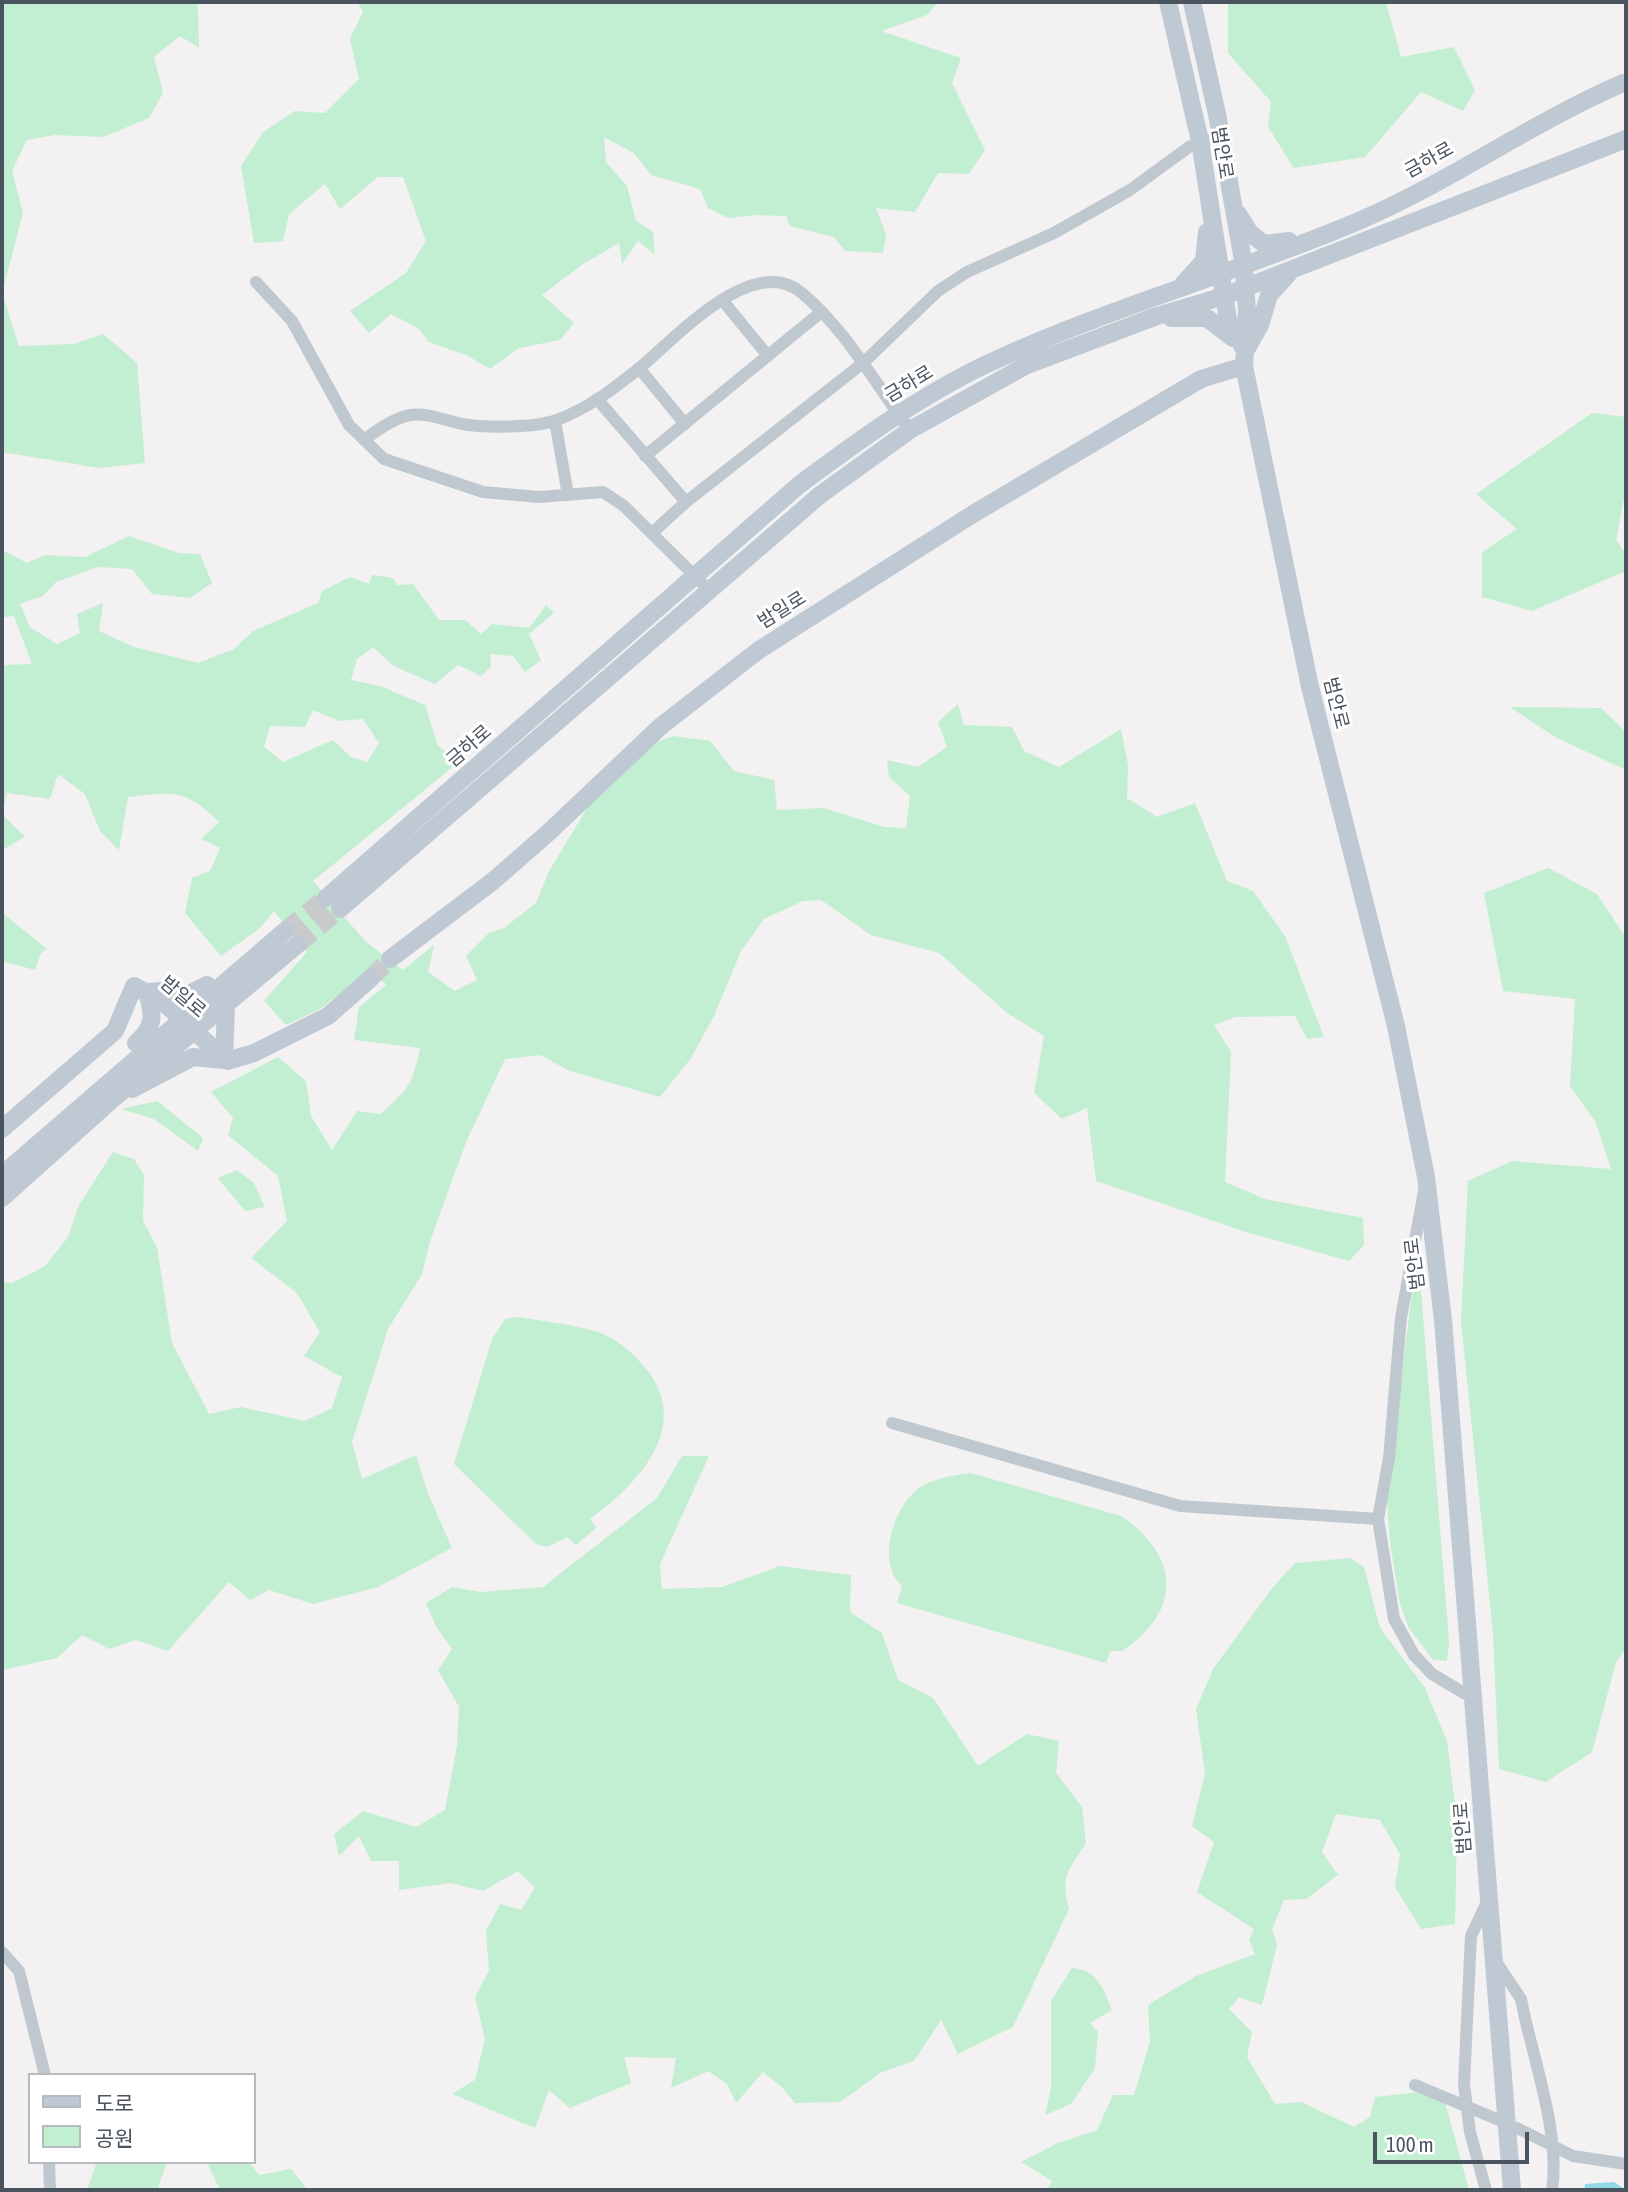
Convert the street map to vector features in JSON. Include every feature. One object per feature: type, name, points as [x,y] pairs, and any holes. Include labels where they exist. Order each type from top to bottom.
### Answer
[{"type":"main road","name":"범안로","points":[[1168,2],[1200,141],[1223,274],[1228,320],[1245,359]]},
{"type":"main road","name":"범안로","points":[[1192,2],[1244,266],[1245,359],[1310,687],[1396,1026],[1426,1177],[1443,1320],[1512,2190]]},
{"type":"main road","name":"금하로","points":[[1623,83],[1548,118],[1370,216],[1307,243],[1176,289],[999,358],[899,415],[799,485],[333,904],[710,591],[820,495],[910,430],[1018,370],[1157,316],[1244,289],[1626,138]]},
{"type":"main road","points":[[1176,289],[1201,268],[1204,261],[1209,201]]},
{"type":"main road","points":[[1233,206],[1250,233],[1264,244],[1291,240],[1307,243]]},
{"type":"main road","points":[[1245,359],[1260,325],[1269,295],[1293,268]]},
{"type":"main road","points":[[1157,316],[1207,318],[1222,327],[1245,359]]},
{"type":"main road","name":"밤일로","points":[[390,959],[493,881],[661,726],[759,650],[973,514],[1201,379],[1245,359]]},
{"type":"main road","points":[[2,1175],[186,1026],[249,962],[286,930]]},
{"type":"main road","points":[[186,1026],[226,1006],[298,944]]},
{"type":"main road","points":[[2,1198],[109,1091],[121,1057],[151,1028],[153,1013],[147,992],[162,991],[177,996],[189,996],[249,962]]},
{"type":"main road","points":[[109,1091],[158,1078],[193,1057],[224,1060],[254,1053],[328,1016],[371,978]]},
{"type":"main road","name":"밤일로","points":[[2,1129],[115,1031],[134,986],[147,992],[224,1060]]},
{"type":"main road","points":[[224,1060],[226,1006]]},
{"type":"street","points":[[652,533],[686,502],[863,363],[938,291],[967,272],[1075,221],[1130,190],[1200,141],[1220,135]]},
{"type":"street","points":[[364,440],[382,427],[411,415],[466,425],[529,425],[555,421],[597,399],[723,301],[757,283],[773,281],[786,283],[801,293],[820,313],[863,363],[910,430]]},
{"type":"street","points":[[256,282],[292,321],[349,425],[384,459],[483,492],[539,497],[603,492],[624,506],[710,591]]},
{"type":"street","points":[[723,301],[768,356]]},
{"type":"street","points":[[645,456],[820,313]]},
{"type":"street","points":[[639,368],[685,424]]},
{"type":"street","points":[[597,399],[686,502]]},
{"type":"street","points":[[555,421],[568,495]]},
{"type":"street","points":[[1426,1177],[1401,1318],[1390,1458],[1378,1519],[1394,1619],[1415,1655],[1432,1674],[1474,1699]]},
{"type":"street","points":[[892,1423],[1181,1507],[1378,1519]]},
{"type":"street","points":[[1486,2190],[1466,2106],[1471,1936],[1489,1899]]},
{"type":"street","points":[[2,1952],[19,1971],[44,2073]]},
{"type":"street","points":[[1493,1956],[1521,1999],[1552,2146],[1555,2171],[1552,2190]]},
{"type":"street","points":[[1415,2085],[1499,2120]]},
{"type":"street","points":[[1517,2128],[1573,2156],[1626,2164]]},
{"type":"street","points":[[49,2164],[50,2190]]},
{"type":"green space","points":[[2,2],[198,2],[199,48],[180,36],[154,57],[163,93],[149,118],[103,137],[55,135],[27,140],[12,171],[23,213],[2,293]]},
{"type":"green space","points":[[357,2],[938,2],[927,15],[881,31],[961,58],[952,83],[985,150],[969,174],[938,173],[915,212],[876,208],[886,235],[883,253],[845,251],[834,237],[790,226],[786,216],[728,218],[708,208],[700,189],[651,175],[634,153],[604,137],[606,162],[627,186],[636,221],[653,232],[655,255],[638,241],[622,264],[619,243],[583,264],[542,295],[574,323],[560,340],[519,348],[490,369],[468,356],[429,342],[418,328],[391,314],[369,333],[350,311],[406,273],[426,241],[403,177],[378,177],[340,209],[325,184],[289,214],[283,241],[254,243],[241,166],[263,132],[295,111],[325,113],[359,79],[350,39],[363,11]]},
{"type":"green space","points":[[1228,2],[1386,2],[1401,57],[1454,47],[1475,90],[1463,111],[1421,92],[1365,157],[1294,168],[1268,127],[1271,102],[1228,53]]},
{"type":"green space","points":[[2,293],[19,346],[74,344],[103,334],[137,363],[145,463],[99,468],[2,452]]},
{"type":"green space","points":[[1592,413],[1626,417],[1626,488],[1616,540],[1626,554],[1626,571],[1532,611],[1482,597],[1482,552],[1517,529],[1476,494]]},
{"type":"green space","points":[[129,536],[179,553],[200,554],[212,583],[190,598],[152,594],[132,569],[98,567],[56,582],[43,596],[20,604],[30,627],[57,644],[80,633],[77,614],[103,603],[99,631],[134,647],[198,663],[234,649],[253,631],[318,603],[322,591],[350,577],[369,584],[372,575],[393,578],[397,585],[413,584],[439,620],[465,620],[481,634],[492,624],[529,628],[546,605],[554,613],[529,634],[541,660],[525,672],[513,656],[490,654],[491,667],[481,676],[458,665],[435,684],[394,666],[373,647],[357,659],[351,680],[380,686],[425,705],[438,746],[460,761],[313,881],[366,942],[403,970],[434,945],[428,972],[455,991],[477,980],[466,956],[489,933],[504,928],[536,903],[549,871],[594,797],[647,746],[673,736],[710,741],[734,771],[774,780],[777,810],[824,808],[884,827],[906,828],[910,796],[889,777],[887,760],[918,767],[947,747],[938,722],[958,704],[964,725],[1012,727],[1024,751],[1059,767],[1121,729],[1128,765],[1127,798],[1157,817],[1195,803],[1227,881],[1253,891],[1285,936],[1324,1037],[1307,1039],[1295,1016],[1235,1017],[1214,1025],[1231,1052],[1225,1182],[1265,1199],[1363,1218],[1364,1245],[1349,1261],[1246,1232],[1096,1181],[1087,1108],[1062,1119],[1034,1093],[1044,1036],[1006,1012],[939,953],[871,935],[821,900],[803,901],[764,919],[741,951],[714,1016],[691,1058],[660,1097],[570,1071],[540,1055],[505,1059],[466,1142],[430,1241],[422,1274],[388,1329],[352,1442],[362,1479],[416,1455],[427,1491],[452,1548],[378,1587],[313,1604],[269,1590],[250,1600],[229,1582],[168,1651],[136,1640],[109,1649],[82,1635],[57,1658],[2,1670],[2,1282],[12,1283],[45,1266],[68,1237],[79,1205],[113,1152],[134,1159],[144,1175],[143,1221],[157,1247],[172,1343],[209,1414],[241,1407],[305,1421],[332,1408],[342,1377],[304,1356],[320,1332],[297,1293],[251,1258],[287,1221],[278,1176],[228,1135],[233,1118],[211,1092],[278,1057],[306,1081],[311,1116],[332,1150],[357,1111],[381,1114],[404,1092],[412,1079],[420,1048],[354,1040],[359,1007],[386,985],[370,970],[320,1009],[286,1025],[264,1001],[307,952],[274,911],[260,928],[221,956],[185,913],[192,878],[210,871],[220,848],[201,839],[219,822],[197,803],[168,794],[128,797],[119,850],[100,831],[85,794],[58,774],[50,799],[7,793],[2,814],[2,665],[32,664],[14,616],[2,617],[2,550],[27,563],[45,555],[85,557]],"holes":[[[313,710],[339,721],[363,719],[379,743],[367,762],[351,757],[333,740],[283,762],[264,747],[270,726],[305,727]]]},
{"type":"green space","points":[[1510,707],[1601,708],[1626,732],[1626,770],[1555,737]]},
{"type":"green space","points":[[2,814],[25,837],[2,850]]},
{"type":"green space","points":[[1548,868],[1597,894],[1626,938],[1626,1648],[1616,1662],[1592,1752],[1546,1782],[1499,1769],[1493,1633],[1461,1321],[1468,1181],[1512,1161],[1611,1169],[1596,1123],[1570,1086],[1575,999],[1503,991],[1484,893]]},
{"type":"green space","points":[[4,914],[47,949],[41,953],[35,970],[2,961]]},
{"type":"green space","points":[[157,1101],[203,1138],[198,1151],[154,1119],[121,1109]]},
{"type":"green space","points":[[237,1170],[254,1183],[265,1207],[245,1211],[218,1178]]},
{"type":"green space","points":[[1421,1291],[1449,1641],[1447,1661],[1433,1660],[1409,1628],[1400,1604],[1390,1542],[1387,1500],[1412,1292]]},
{"type":"green space","points":[[519,1317],[588,1329],[616,1341],[641,1363],[657,1385],[663,1407],[662,1429],[655,1449],[643,1469],[609,1504],[590,1519],[596,1528],[576,1545],[567,1537],[547,1547],[536,1544],[454,1464],[492,1339],[505,1319]]},
{"type":"green space","points":[[682,1456],[709,1456],[660,1564],[662,1589],[722,1587],[780,1566],[851,1575],[850,1612],[882,1633],[898,1680],[933,1698],[978,1766],[1027,1734],[1059,1741],[1056,1773],[1082,1807],[1086,1843],[1067,1874],[1065,1889],[1069,1909],[1013,2027],[958,2054],[941,2020],[914,2061],[882,2072],[840,2102],[795,2103],[782,2087],[763,2072],[736,2103],[727,2084],[708,2071],[671,2088],[676,2058],[624,2057],[631,2083],[570,2108],[549,2090],[535,2128],[452,2094],[475,2080],[485,2039],[475,1997],[489,1970],[486,1931],[500,1904],[521,1910],[535,1888],[518,1871],[483,1891],[451,1883],[399,1890],[399,1861],[371,1861],[359,1836],[339,1856],[334,1834],[363,1811],[416,1827],[445,1810],[457,1746],[459,1707],[438,1670],[452,1649],[437,1628],[426,1603],[452,1587],[481,1592],[543,1587],[657,1498]]},
{"type":"green space","points":[[971,1473],[1121,1516],[1141,1532],[1164,1566],[1164,1602],[1156,1619],[1122,1651],[1110,1651],[1106,1663],[897,1603],[902,1586],[894,1575],[889,1549],[895,1521],[902,1508],[919,1488],[944,1478]]},
{"type":"green space","points":[[1350,1558],[1364,1567],[1380,1628],[1425,1688],[1447,1741],[1457,1821],[1455,1924],[1421,1929],[1395,1887],[1400,1854],[1380,1820],[1336,1814],[1322,1852],[1338,1875],[1306,1899],[1284,1900],[1272,1929],[1277,1945],[1262,2005],[1239,1997],[1229,2009],[1252,2032],[1247,2057],[1275,2104],[1301,2102],[1354,2127],[1370,2117],[1375,2097],[1419,2092],[1445,2102],[1469,2190],[1047,2190],[1052,2181],[1021,2162],[1058,2143],[1097,2130],[1113,2095],[1134,2095],[1150,2042],[1148,2005],[1196,1976],[1255,1954],[1249,1939],[1254,1929],[1197,1892],[1214,1842],[1192,1826],[1205,1773],[1196,1709],[1213,1669],[1273,1587],[1295,1563]]},
{"type":"green space","points":[[1072,1968],[1081,1969],[1094,1976],[1112,2010],[1090,2023],[1098,2032],[1095,2068],[1071,2104],[1045,2115],[1051,2088],[1051,2001]]},
{"type":"green space","points":[[96,2164],[166,2164],[158,2187],[164,2190],[87,2190]]},
{"type":"green space","points":[[208,2164],[251,2164],[259,2175],[291,2169],[307,2189],[369,2189],[220,2190]]},
{"type":"water","points":[[1614,2182],[1626,2190],[1584,2190],[1585,2184]]},
{"type":"tunnel","points":[[286,930],[326,898]]},
{"type":"tunnel","points":[[298,944],[340,909]]},
{"type":"tunnel","points":[[371,978],[390,959]]}]
